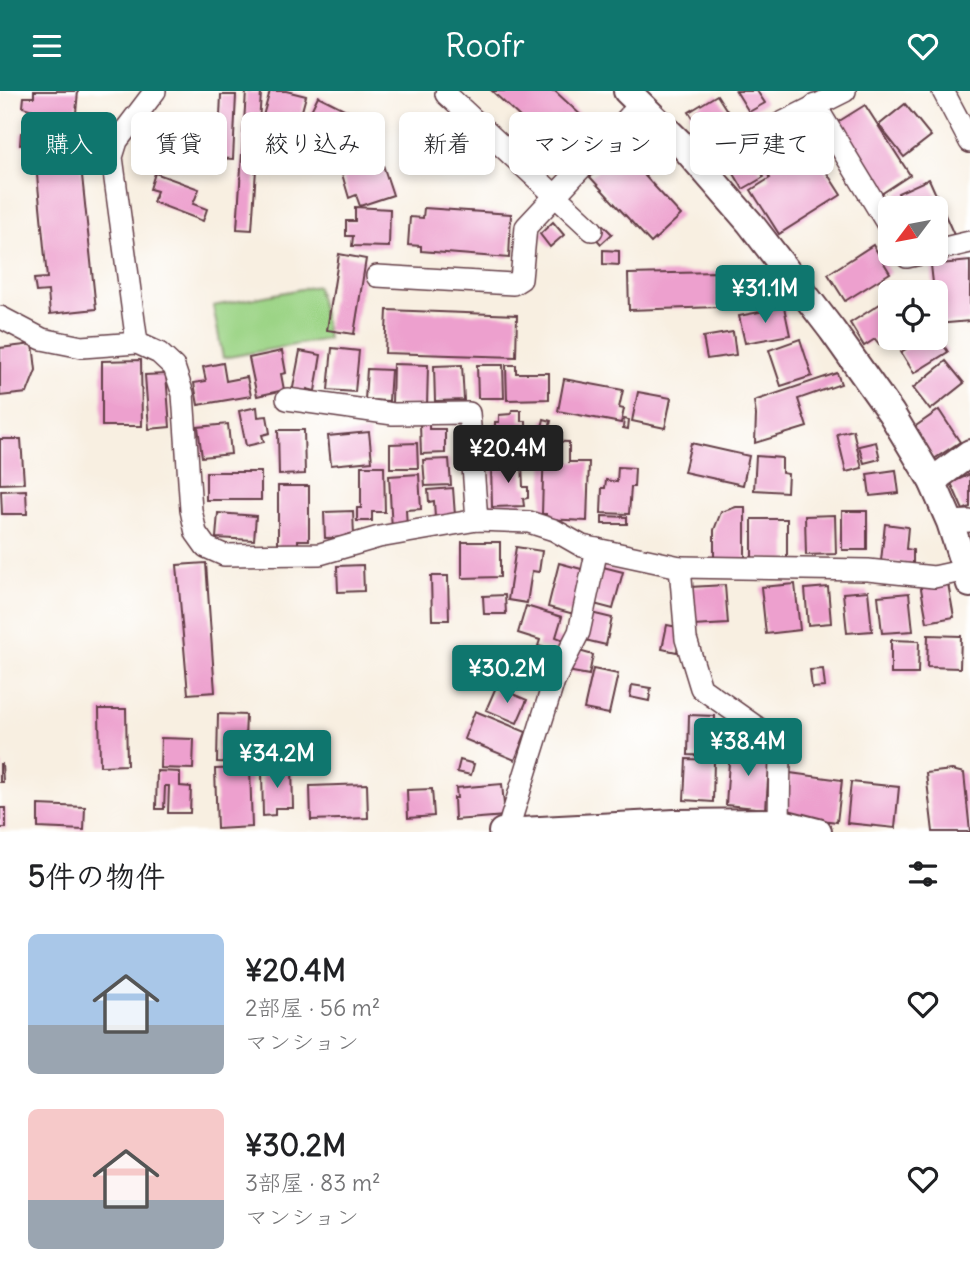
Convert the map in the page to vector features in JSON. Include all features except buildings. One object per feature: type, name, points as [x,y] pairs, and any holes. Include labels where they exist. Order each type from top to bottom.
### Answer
[{"type":"street","points":[[137,343],[112,157],[117,141],[155,91]]},
{"type":"street","points":[[801,112],[845,91]]},
{"type":"street","points":[[943,91],[970,142]]},
{"type":"street","points":[[446,94],[592,230]]},
{"type":"street","points":[[377,276],[513,285],[521,279],[526,227],[556,195],[634,98],[690,154]]},
{"type":"street","points":[[815,105],[878,209]]},
{"type":"street","points":[[0,317],[42,339],[82,347],[137,343],[159,353],[174,367],[183,394],[191,510],[196,533],[206,547],[224,555],[320,554],[379,537],[477,520],[529,522],[554,530],[583,546],[680,567],[868,571],[968,577],[960,522],[891,413],[832,330],[750,223],[709,175]]},
{"type":"street","points":[[948,247],[970,241]]},
{"type":"street","points":[[287,399],[393,414],[468,412],[477,520]]},
{"type":"street","points":[[932,481],[970,453]]},
{"type":"street","points":[[597,549],[579,632],[554,681],[505,832],[779,822],[818,832]]},
{"type":"street","points":[[680,567],[686,639],[701,688],[772,738],[780,751],[779,822]]},
{"type":"green space","points":[[317,286],[328,339],[223,358],[213,306]]}]
